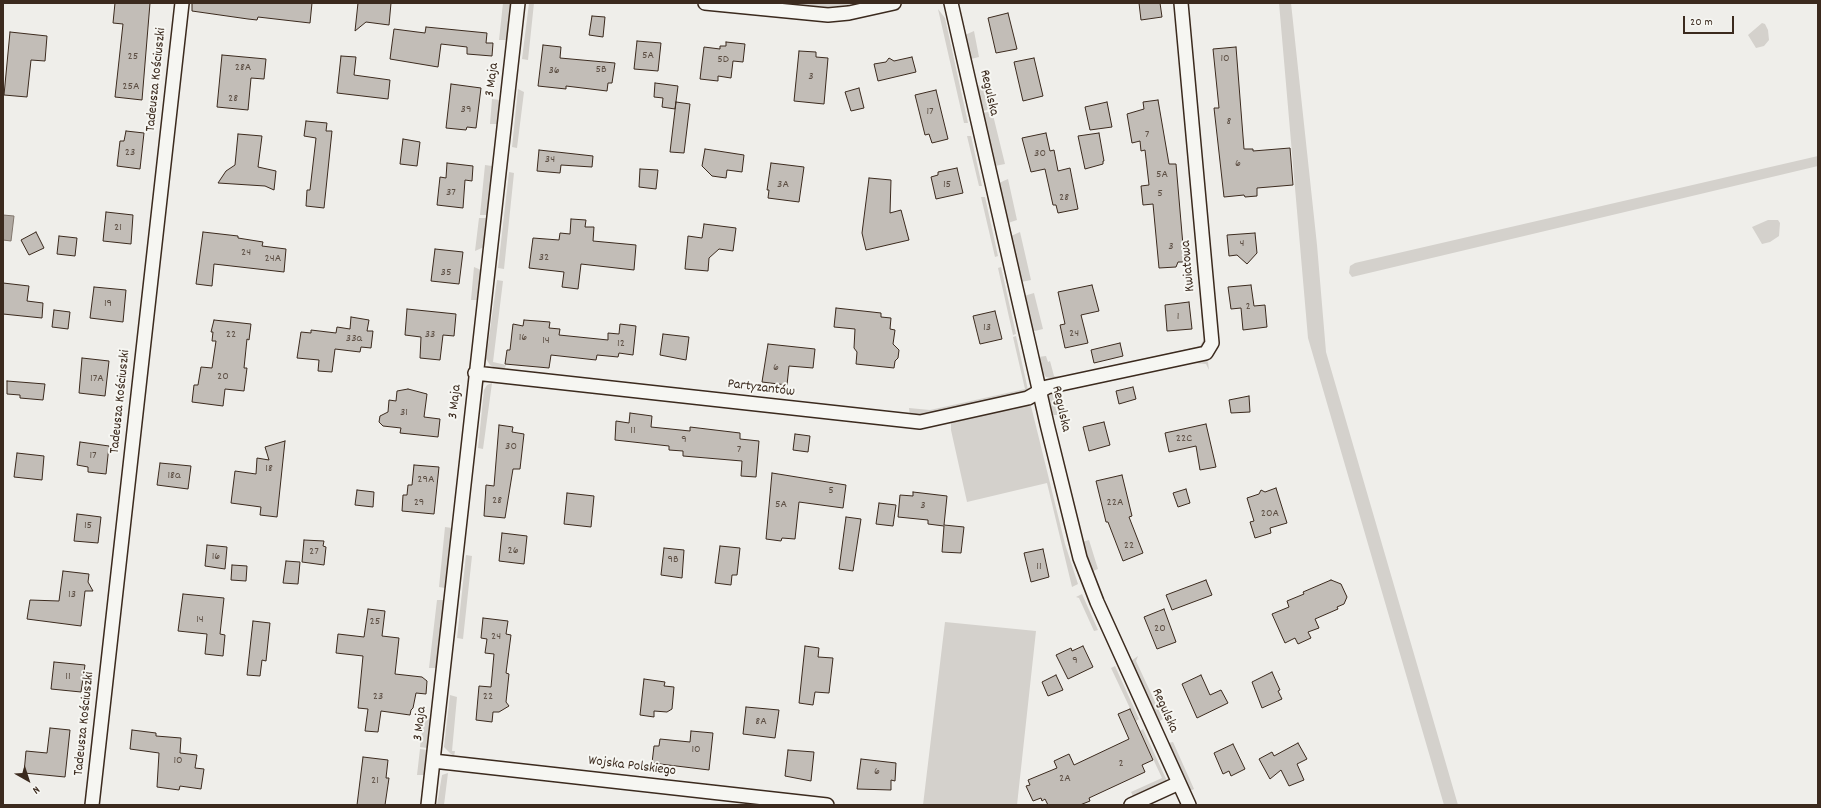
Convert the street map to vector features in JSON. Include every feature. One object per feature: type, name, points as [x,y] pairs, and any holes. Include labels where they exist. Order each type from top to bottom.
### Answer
[{"type":"street","name":"Tadeusza Kościuszki","points":[[92,805],[182,3]]},
{"type":"street","name":"3 Maja","points":[[428,805],[475,373],[518,3]]},
{"type":"street","points":[[705,3],[828,15],[849,13],[894,3]]},
{"type":"street","name":"Regulska","points":[[951,3],[1040,391],[1082,564],[1097,602],[1189,805]]},
{"type":"street","name":"Kwiatowa","points":[[1040,391],[1047,387],[1204,353],[1212,346],[1180,3]]},
{"type":"street","name":"Partyzantów","points":[[475,373],[916,422],[942,419],[1028,398],[1040,391]]},
{"type":"street","name":"Wojska Polskiego","points":[[433,761],[827,805]]},
{"type":"street","points":[[1131,805],[1179,783]]},
{"type":"shaded area","points":[[503,3],[511,3],[507,40],[499,40]]},
{"type":"shaded area","points":[[529,3],[534,3],[528,60],[522,59]]},
{"type":"shaded area","points":[[791,3],[849,3],[849,5],[827,7],[791,5]]},
{"type":"shaded area","points":[[1279,3],[1291,3],[1317,245],[1326,352],[1458,805],[1444,805],[1308,338]]},
{"type":"shaded area","points":[[938,9],[945,18],[968,123],[964,123]]},
{"type":"shaded area","points":[[1762,23],[1765,24],[1768,30],[1769,40],[1764,46],[1756,48],[1748,35]]},
{"type":"shaded area","points":[[974,31],[979,57],[971,59],[965,35]]},
{"type":"shaded area","points":[[985,83],[991,109],[983,111],[977,86]]},
{"type":"shaded area","points":[[518,89],[524,92],[517,148],[512,147]]},
{"type":"shaded area","points":[[492,99],[500,100],[497,124],[490,124]]},
{"type":"shaded area","points":[[992,111],[1005,164],[995,166],[983,113]]},
{"type":"shaded area","points":[[967,136],[971,136],[982,186],[979,186]]},
{"type":"shaded area","points":[[1818,156],[1818,166],[1352,277],[1349,273],[1350,266],[1355,263]]},
{"type":"shaded area","points":[[485,165],[492,166],[487,215],[480,215]]},
{"type":"shaded area","points":[[509,172],[514,173],[504,269],[498,268]]},
{"type":"shaded area","points":[[1008,179],[1017,220],[1008,223],[999,183]]},
{"type":"shaded area","points":[[981,197],[985,197],[998,256],[995,257]]},
{"type":"shaded area","points":[[3,215],[14,216],[11,241],[3,240]]},
{"type":"shaded area","points":[[479,218],[486,218],[484,247],[475,251]]},
{"type":"shaded area","points":[[1768,220],[1778,220],[1780,223],[1779,236],[1770,242],[1762,244],[1752,227]]},
{"type":"shaded area","points":[[1020,232],[1031,280],[1021,282],[1011,236]]},
{"type":"shaded area","points":[[474,267],[481,270],[477,300],[471,300]]},
{"type":"shaded area","points":[[1001,267],[1016,334],[1013,335],[998,268]]},
{"type":"shaded area","points":[[497,280],[503,281],[493,362],[506,365],[504,370],[497,369],[490,365],[486,359]]},
{"type":"shaded area","points":[[1034,293],[1043,329],[1035,331],[1032,330],[1024,296]]},
{"type":"shaded area","points":[[1201,312],[1203,312],[1206,342],[1200,348],[1055,379],[1046,377],[1042,372],[1038,357],[1046,356],[1048,362],[1050,361],[1054,376],[1064,377],[1200,346],[1204,339]]},
{"type":"shaded area","points":[[1016,336],[1028,390],[1013,396],[929,416],[910,416],[909,408],[930,410],[1025,389],[1013,337]]},
{"type":"shaded area","points":[[1204,359],[1208,362],[1209,370],[1206,364],[1194,363],[1058,391],[1054,398],[1058,415],[1051,415],[1048,397],[1054,390]]},
{"type":"shaded area","points":[[492,383],[483,449],[478,448],[484,390],[487,385]]},
{"type":"shaded area","points":[[1026,405],[1031,406],[1065,544],[1078,584],[1072,587],[1047,483],[967,502],[951,430],[951,423],[1012,410]]},
{"type":"shaded area","points":[[445,527],[452,528],[445,588],[439,587]]},
{"type":"shaded area","points":[[1089,540],[1098,569],[1093,571],[1082,542]]},
{"type":"shaded area","points":[[466,555],[472,556],[463,639],[457,638]]},
{"type":"shaded area","points":[[1082,594],[1098,630],[1094,631],[1079,598],[1076,597]]},
{"type":"shaded area","points":[[437,600],[444,600],[436,668],[429,668]]},
{"type":"shaded area","points":[[945,622],[1036,631],[1017,805],[923,805]]},
{"type":"shaded area","points":[[1138,656],[1136,661],[1163,719],[1158,722],[1131,661]]},
{"type":"shaded area","points":[[1115,666],[1139,719],[1136,721],[1111,668]]},
{"type":"shaded area","points":[[450,695],[457,697],[452,751],[455,751],[454,757],[444,747]]},
{"type":"shaded area","points":[[424,716],[431,719],[427,748],[420,747]]},
{"type":"shaded area","points":[[1143,729],[1167,781],[1134,798],[1131,792],[1162,778],[1140,731]]},
{"type":"shaded area","points":[[1173,742],[1194,789],[1192,790],[1189,789],[1168,743]]},
{"type":"shaded area","points":[[420,749],[427,750],[424,775],[417,775]]},
{"type":"shaded area","points":[[448,773],[444,805],[437,805],[442,775]]},
{"type":"building","points":[[115,3],[150,3],[142,100],[115,97],[123,24],[113,23]]},
{"type":"building","points":[[192,3],[312,3],[310,23],[258,17],[257,20],[192,11]]},
{"type":"building","points":[[358,3],[391,3],[389,25],[366,22],[355,31]]},
{"type":"building","points":[[1139,3],[1160,3],[1162,17],[1141,20]]},
{"type":"building","points":[[1008,13],[1017,49],[996,53],[988,18]]},
{"type":"building","points":[[592,16],[605,17],[603,37],[589,35]]},
{"type":"building","points":[[426,27],[487,33],[486,43],[493,43],[492,56],[467,54],[467,47],[441,44],[438,67],[390,59],[394,29],[425,33]]},
{"type":"building","points":[[10,32],[47,36],[45,61],[31,60],[27,97],[4,95]]},
{"type":"building","points":[[637,41],[661,43],[658,71],[634,69]]},
{"type":"building","points":[[726,42],[745,44],[743,62],[733,61],[731,78],[718,76],[718,81],[700,79],[704,47],[720,49],[720,46],[726,46]]},
{"type":"building","points":[[543,45],[561,47],[560,58],[615,63],[612,83],[608,83],[607,91],[566,86],[566,89],[538,86]]},
{"type":"building","points":[[1236,47],[1244,149],[1253,149],[1253,151],[1290,148],[1293,185],[1257,188],[1257,196],[1245,197],[1244,195],[1224,197],[1214,108],[1219,108],[1213,49]]},
{"type":"building","points":[[799,51],[816,52],[816,57],[828,58],[824,104],[794,101]]},
{"type":"building","points":[[222,55],[266,59],[264,79],[251,78],[248,110],[217,107]]},
{"type":"building","points":[[341,56],[356,57],[354,75],[390,80],[388,99],[337,93]]},
{"type":"building","points":[[912,57],[916,72],[878,81],[874,64],[886,62],[889,58],[894,61]]},
{"type":"building","points":[[1034,58],[1043,96],[1023,101],[1014,62]]},
{"type":"building","points":[[655,83],[678,86],[675,109],[662,107],[663,98],[654,97]]},
{"type":"building","points":[[451,84],[481,88],[476,128],[467,127],[466,130],[446,128]]},
{"type":"building","points":[[859,88],[864,108],[851,111],[845,92]]},
{"type":"building","points":[[936,90],[948,139],[932,143],[929,134],[925,135],[915,95]]},
{"type":"building","points":[[1158,100],[1169,164],[1176,164],[1184,257],[1183,262],[1178,262],[1176,267],[1159,268],[1153,204],[1143,205],[1141,186],[1149,185],[1145,150],[1141,151],[1140,141],[1132,143],[1127,114],[1144,109],[1143,102]]},
{"type":"building","points":[[676,102],[690,104],[684,153],[670,152]]},
{"type":"building","points":[[1107,102],[1112,127],[1090,130],[1085,107]]},
{"type":"building","points":[[306,121],[327,123],[326,131],[332,131],[324,208],[306,206],[307,190],[310,190],[316,138],[304,136]]},
{"type":"building","points":[[126,131],[144,133],[140,169],[117,166],[120,141],[124,141]]},
{"type":"building","points":[[1046,133],[1050,151],[1054,150],[1058,171],[1070,168],[1078,209],[1058,213],[1056,205],[1053,205],[1045,169],[1031,172],[1022,138]]},
{"type":"building","points":[[1099,133],[1104,161],[1103,164],[1085,169],[1078,136]]},
{"type":"building","points":[[238,134],[262,136],[258,167],[276,171],[274,190],[265,186],[218,183],[226,171],[235,165]]},
{"type":"building","points":[[403,139],[420,142],[417,166],[400,164]]},
{"type":"building","points":[[705,149],[744,155],[742,172],[727,170],[726,178],[712,176],[702,166]]},
{"type":"building","points":[[539,150],[593,156],[592,167],[561,165],[560,173],[537,171]]},
{"type":"building","points":[[447,163],[473,166],[472,181],[465,180],[463,208],[437,205],[440,177],[446,178]]},
{"type":"building","points":[[771,163],[804,167],[799,202],[768,198],[769,190],[767,190]]},
{"type":"building","points":[[957,168],[963,193],[936,199],[931,177],[938,175],[938,172]]},
{"type":"building","points":[[640,169],[658,170],[656,189],[639,187]]},
{"type":"building","points":[[869,178],[891,180],[890,213],[901,210],[909,240],[866,250],[862,233]]},
{"type":"building","points":[[106,212],[133,215],[131,244],[103,241]]},
{"type":"building","points":[[571,219],[586,220],[585,227],[594,227],[593,241],[636,245],[634,270],[581,264],[578,289],[562,287],[564,272],[529,268],[533,238],[559,240],[560,233],[570,234]]},
{"type":"building","points":[[704,224],[736,228],[733,251],[719,249],[709,258],[708,271],[685,269],[688,236],[702,238]]},
{"type":"building","points":[[36,232],[44,248],[29,255],[21,240]]},
{"type":"building","points":[[203,232],[238,236],[238,238],[263,242],[262,246],[286,249],[284,272],[214,264],[212,286],[196,284]]},
{"type":"building","points":[[1255,233],[1257,253],[1247,264],[1237,255],[1229,256],[1227,235]]},
{"type":"building","points":[[59,236],[77,238],[75,256],[57,254]]},
{"type":"building","points":[[435,249],[463,252],[459,284],[431,281]]},
{"type":"building","points":[[3,283],[29,286],[27,301],[43,303],[42,318],[3,314]]},
{"type":"building","points":[[1092,285],[1099,311],[1081,315],[1088,343],[1065,348],[1060,325],[1065,324],[1058,292]]},
{"type":"building","points":[[1251,285],[1254,306],[1265,305],[1267,327],[1243,330],[1241,308],[1231,309],[1228,287]]},
{"type":"building","points":[[94,287],[126,290],[123,322],[90,318]]},
{"type":"building","points":[[1189,302],[1192,329],[1167,331],[1165,305]]},
{"type":"building","points":[[836,308],[881,313],[881,317],[891,318],[890,329],[895,330],[893,344],[899,350],[894,368],[856,364],[857,352],[854,348],[855,329],[834,327]]},
{"type":"building","points":[[407,309],[456,314],[454,336],[443,335],[440,360],[420,358],[421,337],[405,335]]},
{"type":"building","points":[[54,310],[70,312],[68,329],[52,327]]},
{"type":"building","points":[[995,311],[1002,339],[980,344],[973,316]]},
{"type":"building","points":[[351,317],[369,320],[367,331],[373,331],[371,348],[361,347],[360,352],[335,349],[332,372],[318,371],[319,360],[297,358],[301,332],[311,333],[311,330],[336,333],[337,327],[350,329]]},
{"type":"building","points":[[214,320],[251,324],[249,340],[247,339],[244,368],[247,368],[244,391],[225,389],[223,406],[192,402],[194,385],[198,385],[201,367],[212,368],[216,341],[212,341],[213,332],[211,332]]},
{"type":"building","points":[[524,320],[550,322],[549,328],[560,329],[559,335],[608,340],[608,333],[619,334],[620,324],[636,326],[633,355],[619,353],[618,357],[597,355],[596,360],[551,355],[549,368],[505,364],[507,350],[510,350],[513,324],[523,326]]},
{"type":"building","points":[[663,334],[689,337],[686,360],[660,355]]},
{"type":"building","points":[[1120,343],[1123,356],[1094,363],[1091,350]]},
{"type":"building","points":[[768,344],[815,349],[813,368],[789,366],[787,385],[762,382]]},
{"type":"building","points":[[82,358],[109,361],[105,396],[79,393]]},
{"type":"building","points":[[7,381],[45,384],[43,400],[20,398],[20,395],[7,394]]},
{"type":"building","points":[[1133,387],[1136,399],[1119,404],[1116,391]]},
{"type":"building","points":[[408,389],[427,394],[424,417],[440,419],[438,437],[400,433],[401,428],[383,426],[379,422],[380,416],[388,412],[389,400],[396,401],[397,391]]},
{"type":"building","points":[[1249,396],[1250,412],[1231,413],[1229,400]]},
{"type":"building","points":[[630,413],[652,416],[651,427],[690,431],[690,427],[740,433],[740,439],[759,441],[756,477],[741,476],[742,461],[683,456],[683,451],[669,450],[669,446],[615,440],[616,421],[629,423]]},
{"type":"building","points":[[1104,422],[1110,445],[1089,451],[1083,427]]},
{"type":"building","points":[[1206,424],[1216,467],[1200,470],[1196,446],[1169,452],[1165,433]]},
{"type":"building","points":[[499,425],[513,427],[512,432],[524,434],[520,469],[513,469],[505,518],[484,516],[486,485],[494,486]]},
{"type":"building","points":[[795,434],[810,436],[808,452],[793,450]]},
{"type":"building","points":[[285,441],[277,517],[260,515],[261,507],[231,503],[235,471],[256,474],[257,458],[269,460],[265,447]]},
{"type":"building","points":[[80,442],[109,446],[106,474],[88,472],[88,467],[77,465]]},
{"type":"building","points":[[17,453],[44,456],[42,480],[14,477]]},
{"type":"building","points":[[160,463],[191,466],[188,489],[157,485]]},
{"type":"building","points":[[414,465],[439,467],[434,514],[402,511],[403,495],[407,495],[408,485],[412,485]]},
{"type":"building","points":[[772,473],[846,485],[843,508],[799,502],[795,539],[782,538],[781,541],[766,539]]},
{"type":"building","points":[[1122,475],[1132,516],[1129,517],[1143,553],[1123,561],[1108,522],[1106,522],[1096,481]]},
{"type":"building","points":[[1276,488],[1287,523],[1270,528],[1271,533],[1255,538],[1250,522],[1254,521],[1247,498],[1259,494],[1261,490],[1265,492]]},
{"type":"building","points":[[1186,489],[1190,503],[1178,507],[1173,493]]},
{"type":"building","points":[[357,490],[374,492],[373,507],[355,505]]},
{"type":"building","points":[[913,492],[947,496],[944,525],[964,527],[961,553],[942,552],[944,526],[928,524],[928,520],[898,517],[900,495],[913,496]]},
{"type":"building","points":[[567,493],[594,496],[591,527],[564,524]]},
{"type":"building","points":[[879,503],[896,505],[893,526],[876,524]]},
{"type":"building","points":[[77,514],[101,517],[98,543],[74,541]]},
{"type":"building","points":[[846,517],[861,519],[853,571],[839,569]]},
{"type":"building","points":[[502,533],[527,536],[524,564],[499,561]]},
{"type":"building","points":[[304,540],[324,541],[323,546],[326,547],[324,565],[302,562]]},
{"type":"building","points":[[207,545],[227,547],[225,569],[205,566]]},
{"type":"building","points":[[720,546],[740,548],[737,575],[732,575],[731,585],[715,583]]},
{"type":"building","points":[[664,548],[684,550],[682,578],[661,575]]},
{"type":"building","points":[[1043,549],[1049,577],[1031,582],[1024,553]]},
{"type":"building","points":[[286,561],[300,562],[298,584],[283,583]]},
{"type":"building","points":[[232,565],[247,566],[246,581],[231,580]]},
{"type":"building","points":[[63,571],[89,574],[88,582],[93,591],[85,591],[81,626],[27,619],[30,600],[59,601]]},
{"type":"building","points":[[1206,580],[1212,595],[1172,610],[1166,595]]},
{"type":"building","points":[[1331,580],[1341,584],[1347,597],[1344,604],[1337,607],[1338,609],[1315,619],[1319,628],[1308,632],[1311,638],[1298,644],[1295,638],[1285,643],[1272,614],[1289,607],[1287,601],[1304,594],[1303,592]]},
{"type":"building","points":[[183,594],[224,598],[220,634],[225,635],[223,656],[205,654],[207,634],[178,631]]},
{"type":"building","points":[[368,609],[385,611],[382,636],[399,638],[395,674],[422,677],[427,681],[426,694],[416,693],[410,715],[381,711],[378,732],[365,731],[368,709],[358,708],[363,656],[336,653],[338,634],[364,637]]},
{"type":"building","points":[[1164,609],[1176,642],[1157,649],[1144,617]]},
{"type":"building","points":[[483,618],[508,621],[506,634],[511,635],[506,673],[509,674],[506,702],[509,706],[499,712],[493,712],[492,722],[476,720],[479,686],[491,687],[494,654],[485,653],[487,639],[481,638]]},
{"type":"building","points":[[253,621],[270,623],[266,661],[262,660],[260,676],[247,675]]},
{"type":"building","points":[[805,646],[819,648],[818,657],[833,658],[829,693],[815,692],[813,705],[799,703]]},
{"type":"building","points":[[1083,646],[1093,667],[1068,679],[1056,655],[1071,648],[1072,651]]},
{"type":"building","points":[[54,662],[85,665],[81,692],[51,689]]},
{"type":"building","points":[[1272,672],[1280,690],[1278,691],[1282,699],[1262,708],[1252,682]]},
{"type":"building","points":[[1056,675],[1063,690],[1048,696],[1042,682]]},
{"type":"building","points":[[1201,675],[1210,695],[1221,690],[1228,703],[1197,718],[1182,684]]},
{"type":"building","points":[[644,679],[665,682],[664,686],[674,687],[672,709],[667,712],[654,711],[654,717],[640,715]]},
{"type":"building","points":[[746,707],[779,710],[775,738],[743,734]]},
{"type":"building","points":[[1130,709],[1153,760],[1142,765],[1145,772],[1089,798],[1090,801],[1080,805],[1048,805],[1045,799],[1042,801],[1041,798],[1033,801],[1026,786],[1030,785],[1028,780],[1057,768],[1054,761],[1069,754],[1074,765],[1129,739],[1118,714]]},
{"type":"building","points":[[50,728],[70,730],[65,777],[24,773],[26,751],[47,753]]},
{"type":"building","points":[[132,730],[156,733],[156,736],[181,738],[180,753],[197,755],[195,768],[204,769],[201,789],[180,786],[179,790],[157,787],[159,753],[130,749]]},
{"type":"building","points":[[691,731],[713,733],[709,770],[652,763],[654,746],[659,746],[660,739],[690,742]]},
{"type":"building","points":[[1298,743],[1307,759],[1297,764],[1304,780],[1289,786],[1281,770],[1270,779],[1259,759],[1272,752],[1274,756]]},
{"type":"building","points":[[1233,744],[1245,769],[1231,776],[1229,771],[1223,774],[1214,753]]},
{"type":"building","points":[[788,750],[814,752],[811,781],[785,776]]},
{"type":"building","points":[[363,757],[388,760],[386,778],[389,778],[385,805],[357,805]]},
{"type":"building","points":[[861,759],[896,763],[895,781],[891,780],[891,790],[857,789]]}]
